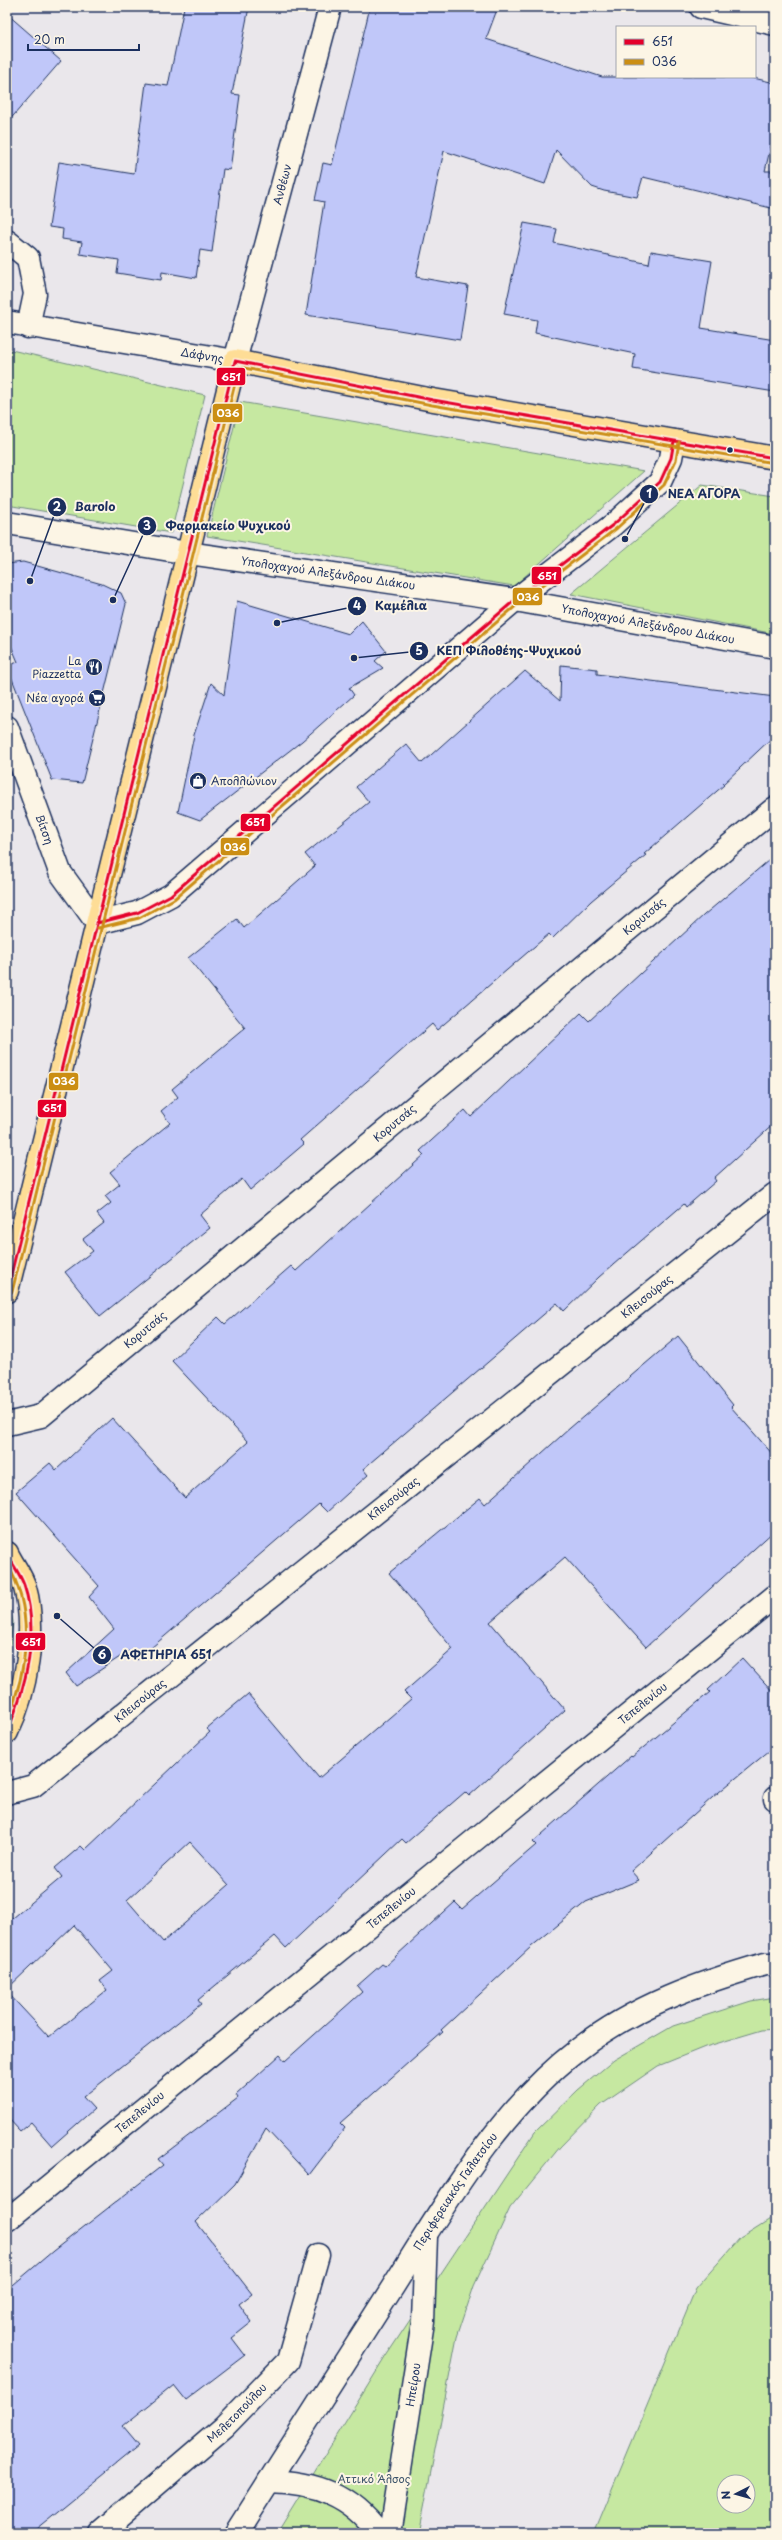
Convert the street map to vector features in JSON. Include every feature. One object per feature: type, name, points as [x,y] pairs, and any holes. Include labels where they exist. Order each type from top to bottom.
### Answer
[{"type":"main road","name":"Δάφνης","points":[[235,361],[433,400],[775,458]]},
{"type":"main road","points":[[7,1291],[235,361]]},
{"type":"main road","points":[[7,1553],[25,1587],[31,1619],[18,1711],[7,1732]]},
{"type":"street","name":"Ανθέων","points":[[235,361],[330,7]]},
{"type":"street","points":[[701,7],[775,24]]},
{"type":"street","points":[[7,241],[28,258],[35,294],[28,327]]},
{"type":"street","name":"Δάφνης","points":[[7,322],[28,327],[235,361]]},
{"type":"street","points":[[97,923],[137,912],[171,895],[515,600],[614,524],[660,482],[671,458],[674,441]]},
{"type":"street","name":"Υπολοχαγού Αλεξάνδρου Διάκου","points":[[7,522],[188,553],[515,600],[775,647]]},
{"type":"street","name":"Βίτση","points":[[7,727],[60,872],[97,923]]},
{"type":"street","name":"Κορυτσάς","points":[[7,1424],[41,1416],[775,808]]},
{"type":"street","name":"Κλεισούρας","points":[[7,1793],[33,1786],[775,1194]]},
{"type":"street","name":"Τεπελενίου","points":[[7,2220],[775,1596]]},
{"type":"street","name":"Περιφερειακός Γαλατσίου","points":[[236,2533],[426,2235],[504,2120],[538,2083],[579,2049],[607,2029],[689,1987],[765,1964],[775,1964]]},
{"type":"street","name":"Ηπείρου","points":[[390,2533],[423,2322],[426,2235]]},
{"type":"street","name":"Μελετοπούλου","points":[[100,2533],[224,2427],[288,2360],[318,2255]]},
{"type":"street","points":[[270,2481],[297,2482],[325,2489],[370,2521],[379,2533]]},
{"type":"green space","points":[[7,349],[205,395],[171,533],[7,505]]},
{"type":"green space","points":[[240,402],[644,471],[514,586],[207,536]]},
{"type":"green space","points":[[702,485],[775,496],[775,634],[571,594]]},
{"type":"green space","points":[[7,1594],[13,1622],[7,1669]]},
{"type":"green space","name":"Αττικό Άλσος","points":[[775,1997],[775,2029],[762,2030],[705,2047],[658,2066],[601,2105],[560,2147],[510,2208],[474,2286],[457,2337],[419,2533],[277,2533],[386,2356],[535,2132],[578,2090],[614,2060],[673,2026],[751,2001]]},
{"type":"green space","points":[[775,2216],[775,2533],[594,2533],[696,2288],[740,2238]]},
{"type":"building","points":[[184,7],[249,7],[232,94],[240,95],[230,170],[223,169],[212,252],[200,250],[196,278],[162,272],[161,280],[117,273],[119,260],[80,254],[82,242],[62,239],[63,229],[49,227],[59,162],[134,174],[146,83],[168,86]]},
{"type":"building","points":[[370,7],[498,7],[486,39],[602,77],[753,78],[775,83],[775,128],[765,171],[775,171],[775,209],[643,177],[637,197],[604,191],[592,187],[556,150],[545,184],[444,151],[416,277],[468,286],[460,340],[306,315],[324,202],[315,200],[323,163],[332,165]]},
{"type":"building","points":[[7,14],[61,61],[7,123]]},
{"type":"building","points":[[524,223],[557,229],[554,243],[649,264],[651,251],[712,261],[701,328],[775,340],[775,392],[633,369],[635,354],[535,333],[537,320],[504,314]]},
{"type":"building","points":[[23,562],[102,584],[121,593],[126,604],[82,783],[52,780],[7,666],[18,662],[7,636],[7,564]]},
{"type":"building","points":[[237,601],[349,634],[362,621],[386,651],[375,661],[383,668],[349,688],[354,695],[302,741],[200,820],[178,812],[194,735],[211,683],[224,695]]},
{"type":"building","points":[[561,665],[597,669],[597,674],[775,697],[775,735],[723,784],[724,785],[644,854],[646,855],[591,901],[553,938],[549,934],[437,1030],[432,1024],[300,1140],[304,1144],[250,1190],[242,1179],[200,1215],[210,1228],[100,1316],[65,1272],[93,1251],[83,1239],[104,1223],[97,1214],[111,1203],[105,1196],[120,1184],[110,1172],[170,1123],[161,1111],[178,1097],[172,1089],[245,1028],[188,958],[237,919],[244,928],[315,866],[305,854],[369,802],[356,787],[406,744],[422,763],[525,671],[560,701]]},
{"type":"building","points":[[775,855],[775,1123],[714,1178],[716,1181],[686,1207],[684,1204],[599,1277],[564,1311],[557,1303],[363,1469],[368,1475],[327,1512],[319,1504],[137,1660],[129,1651],[76,1686],[66,1673],[114,1629],[89,1597],[99,1586],[16,1492],[50,1463],[56,1470],[112,1418],[185,1498],[248,1442],[172,1361],[218,1317],[225,1324],[291,1266],[296,1271],[424,1155],[420,1151],[465,1110],[471,1117],[581,1013],[589,1021],[704,915]]},
{"type":"building","points":[[678,1336],[733,1405],[731,1407],[775,1457],[775,1530],[646,1647],[565,1557],[490,1622],[565,1710],[469,1796],[465,1792],[406,1843],[402,1839],[286,1948],[275,1936],[198,2000],[201,2004],[83,2097],[94,2109],[52,2146],[31,2122],[20,2131],[7,2117],[7,1992],[49,2037],[107,1990],[100,1981],[113,1971],[74,1925],[7,1989],[7,1923],[62,1877],[55,1868],[81,1846],[85,1850],[210,1732],[206,1729],[248,1694],[319,1778],[411,1699],[404,1692],[453,1649],[389,1573],[480,1498],[485,1504],[570,1428]],"holes":[[[190,1842],[229,1885],[163,1942],[127,1900]]]},
{"type":"building","points":[[742,1658],[775,1694],[775,1746],[713,1797],[631,1871],[639,1880],[586,1902],[531,1947],[441,2030],[443,2032],[340,2123],[345,2128],[309,2175],[266,2129],[235,2184],[196,2222],[252,2294],[239,2304],[252,2322],[232,2338],[245,2355],[186,2400],[174,2385],[123,2426],[139,2445],[31,2533],[7,2533],[7,2290],[53,2251],[163,2165],[158,2159],[238,2098],[236,2095],[280,2055],[285,2061],[362,1992],[357,1986],[382,1964],[385,1966],[455,1902],[462,1909],[536,1845],[533,1842],[631,1756],[632,1757],[710,1692],[708,1690]]},
{"type":"transit line","name":"651","points":[[7,1291],[235,361],[433,400],[775,458]]},
{"type":"transit line","name":"036","points":[[12,1292],[239,367],[432,405],[774,463]]},
{"type":"transit line","name":"651","points":[[97,923],[137,913],[171,895],[515,600],[614,524],[660,482],[671,458],[674,441]]},
{"type":"transit line","name":"036","points":[[98,928],[139,918],[174,899],[518,604],[617,528],[664,485],[676,460],[679,442]]},
{"type":"transit line","name":"651","points":[[7,1553],[24,1585],[29,1603],[31,1622],[31,1641],[25,1679],[7,1732]]},
{"type":"transit line","name":"036","points":[[7,1564],[16,1582],[22,1601],[25,1621],[24,1661],[20,1681],[7,1719]]},
{"type":"place","name":"ΝΕΑ ΑΓΟΡΑ","points":[[625,539]]},
{"type":"place","name":"Barolo","points":[[30,581]]},
{"type":"place","name":"Φαρμακείο Ψυχικού","points":[[113,600]]},
{"type":"place","name":"Καμέλια","points":[[277,623]]},
{"type":"place","name":"ΚΕΠ Φιλοθέης-Ψυχικού","points":[[354,658]]},
{"type":"place","name":"La Piazzetta","points":[[94,667]]},
{"type":"place","name":"Νέα αγορά","points":[[97,698]]},
{"type":"place","name":"Απολλώνιον","points":[[198,781]]},
{"type":"place","name":"ΑΦΕΤΗΡΙΑ 651","points":[[57,1616]]}]
